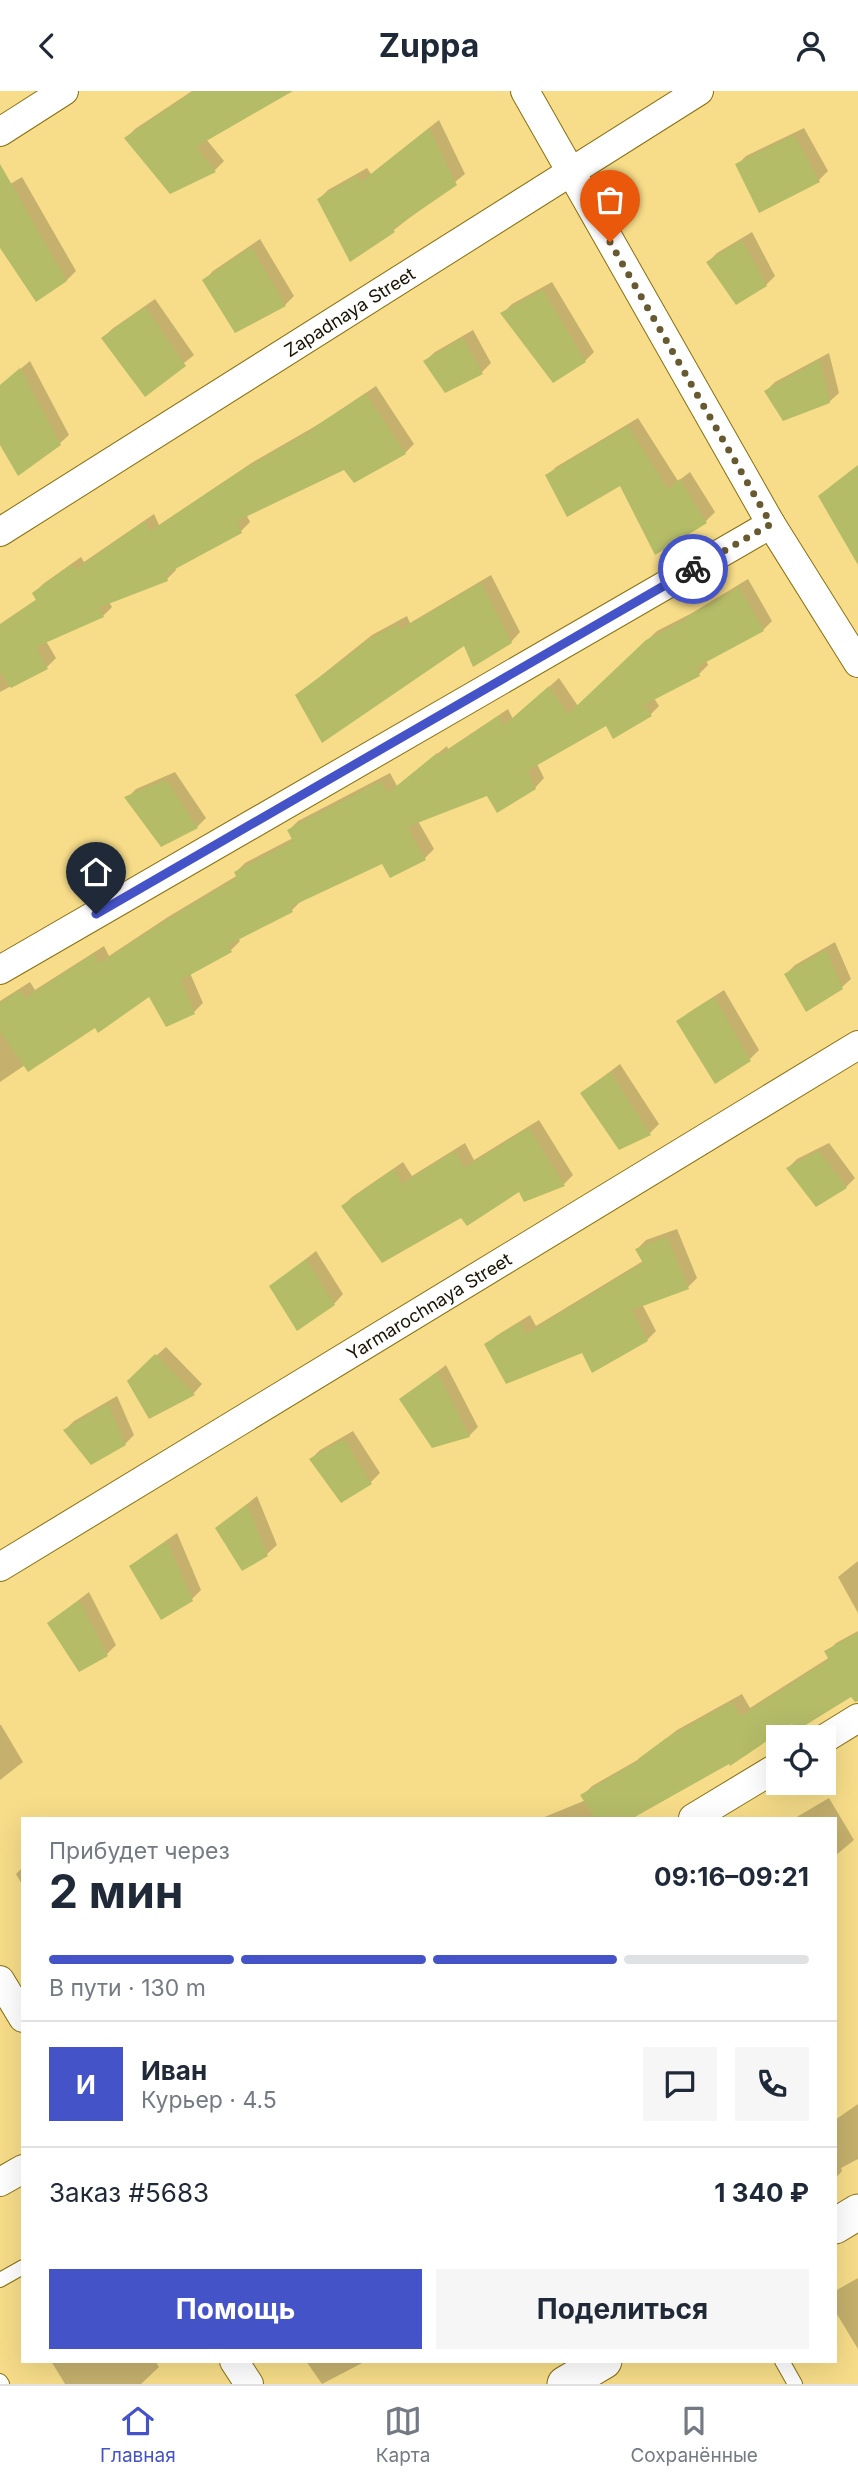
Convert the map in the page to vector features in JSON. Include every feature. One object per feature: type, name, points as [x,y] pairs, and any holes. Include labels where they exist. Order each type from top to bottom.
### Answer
[{"type":"street","points":[[0,132],[64,91]]},
{"type":"street","points":[[525,91],[771,524],[858,663]]},
{"type":"street","name":"Zapadnaya Street","points":[[0,532],[699,91]]},
{"type":"street","points":[[0,970],[771,524]]},
{"type":"street","name":"Yarmarochnaya Street","points":[[0,1567],[858,1045]]},
{"type":"street","points":[[836,1732],[858,1719]]},
{"type":"street","points":[[695,1817],[766,1774]]},
{"type":"street","points":[[0,1980],[21,2015]]},
{"type":"street","points":[[0,2182],[21,2170]]},
{"type":"street","points":[[837,2225],[858,2212]]},
{"type":"street","points":[[235,2363],[249,2384]]},
{"type":"street","points":[[565,2384],[601,2363]]},
{"type":"lane","points":[[0,2280],[21,2268]]},
{"type":"lane","points":[[783,2363],[795,2384]]},
{"type":"building","points":[[194,91],[293,91],[196,147],[216,172],[170,194],[124,138]]},
{"type":"building","points":[[429,128],[457,185],[350,262],[317,199],[357,176],[361,182]]},
{"type":"building","points":[[794,135],[820,182],[759,213],[735,164]]},
{"type":"building","points":[[0,164],[67,281],[36,302],[0,248]]},
{"type":"building","points":[[742,240],[767,286],[736,305],[706,262]]},
{"type":"building","points":[[251,247],[286,306],[235,333],[202,280]]},
{"type":"building","points":[[543,290],[586,362],[553,383],[500,313]]},
{"type":"building","points":[[145,307],[186,366],[145,397],[101,338]]},
{"type":"building","points":[[463,338],[483,374],[445,393],[423,361]]},
{"type":"building","points":[[820,360],[830,403],[783,421],[764,391]]},
{"type":"building","points":[[20,368],[61,445],[18,476],[0,445],[0,385]]},
{"type":"building","points":[[366,394],[406,454],[354,483],[344,470],[237,521],[242,533],[166,574],[168,581],[98,608],[104,617],[36,647],[48,669],[11,688],[0,672],[0,625],[36,600],[32,593],[72,564],[75,570],[145,521],[149,532],[242,470],[315,429],[314,427]]},
{"type":"building","points":[[628,426],[668,489],[680,479],[707,523],[655,555],[620,486],[567,517],[545,475]]},
{"type":"building","points":[[858,465],[858,565],[818,496]]},
{"type":"building","points":[[481,583],[512,643],[473,667],[464,646],[322,743],[295,695],[362,646],[361,644],[398,624],[400,630]]},
{"type":"building","points":[[739,587],[764,631],[697,667],[700,676],[644,705],[652,716],[613,739],[606,726],[527,771],[536,789],[497,813],[487,796],[407,827],[426,860],[390,878],[382,864],[290,907],[293,912],[228,945],[232,952],[181,980],[195,1014],[166,1027],[149,997],[98,1033],[95,1028],[28,1072],[0,1031],[0,1003],[21,990],[25,998],[94,954],[99,964],[237,878],[234,872],[293,841],[287,830],[381,781],[388,793],[437,753],[439,756],[498,716],[503,726],[549,686],[568,714],[646,640]]},
{"type":"building","points":[[166,780],[198,828],[161,847],[124,797]]},
{"type":"building","points":[[826,950],[843,989],[806,1012],[784,974]]},
{"type":"building","points":[[714,997],[751,1061],[715,1084],[676,1021]]},
{"type":"building","points":[[610,1072],[651,1135],[619,1150],[580,1093]]},
{"type":"building","points":[[529,1128],[565,1186],[524,1202],[519,1192],[467,1226],[461,1218],[382,1263],[341,1206],[394,1169],[402,1184],[455,1151],[464,1168]]},
{"type":"building","points":[[819,1151],[847,1188],[816,1207],[786,1168]]},
{"type":"building","points":[[667,1237],[689,1289],[632,1310],[648,1341],[592,1373],[582,1353],[506,1384],[484,1344],[520,1322],[526,1334],[643,1263],[635,1249]]},
{"type":"building","points":[[306,1259],[335,1305],[297,1331],[269,1286]]},
{"type":"building","points":[[155,1354],[195,1395],[149,1419],[127,1381]]},
{"type":"building","points":[[437,1372],[470,1437],[432,1448],[399,1399]]},
{"type":"building","points":[[108,1404],[126,1445],[91,1465],[63,1430]]},
{"type":"building","points":[[344,1439],[372,1484],[341,1503],[309,1459]]},
{"type":"building","points":[[247,1504],[268,1556],[242,1571],[215,1528]]},
{"type":"building","points":[[167,1541],[193,1601],[161,1620],[129,1566]]},
{"type":"building","points":[[79,1600],[108,1656],[79,1672],[47,1623]]},
{"type":"building","points":[[858,1633],[858,1701],[855,1702],[851,1697],[806,1725],[766,1725],[766,1742],[730,1766],[729,1764],[635,1817],[594,1817],[580,1795],[639,1761],[638,1759],[665,1739],[732,1702],[741,1716],[829,1660],[824,1651]]},
{"type":"way so far","points":[[610,242],[771,524],[693,569]]},
{"type":"route","points":[[96,914],[693,569]]}]
